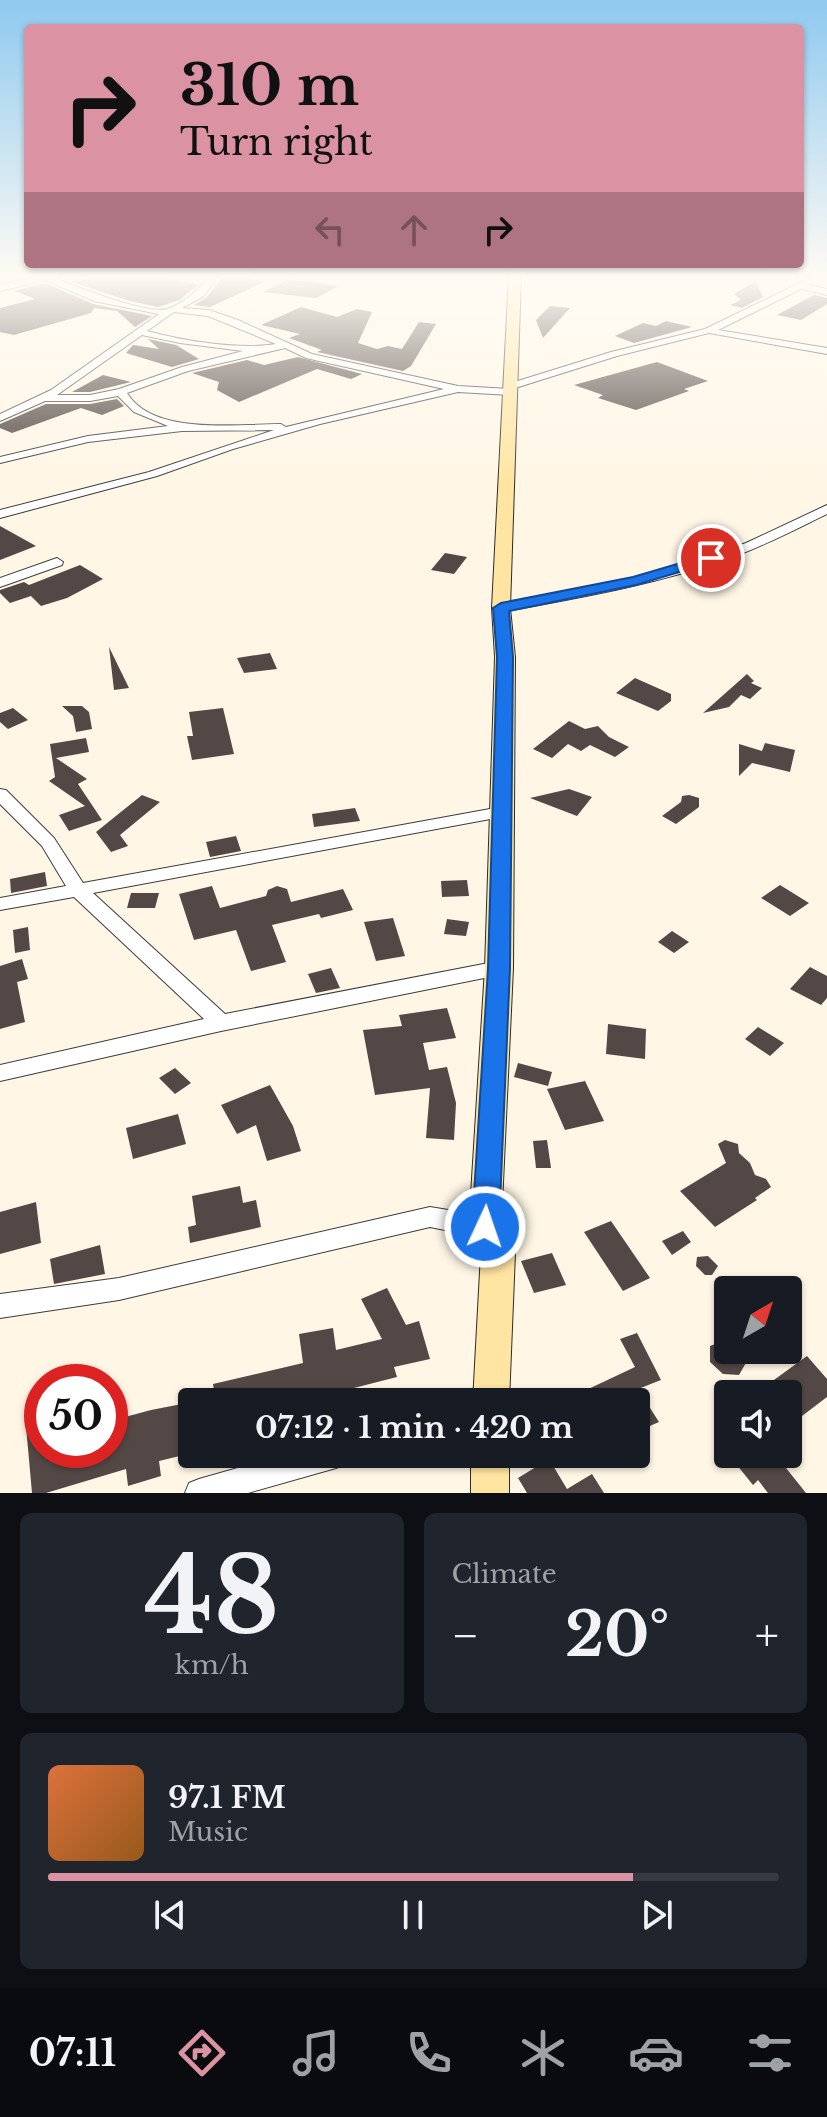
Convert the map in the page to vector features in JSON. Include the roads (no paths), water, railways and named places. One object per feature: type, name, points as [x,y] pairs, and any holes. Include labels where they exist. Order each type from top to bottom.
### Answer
[{"type":"main road","points":[[492,1388],[498,1253],[485,1227],[499,968],[505,657],[501,608],[513,345]]},
{"type":"main road","points":[[490,1468],[490,1493]]},
{"type":"street","points":[[0,418],[46,398],[120,345]]},
{"type":"street","points":[[223,345],[257,350]]},
{"type":"street","points":[[280,345],[309,356],[458,389],[512,389],[614,354],[652,345]]},
{"type":"street","points":[[789,345],[827,351]]},
{"type":"street","points":[[46,398],[90,398],[121,392],[151,379],[257,350],[283,346]]},
{"type":"street","points":[[0,514],[153,474],[295,427],[458,389]]},
{"type":"street","points":[[121,392],[124,401],[131,406],[182,428]]},
{"type":"street","points":[[0,460],[88,439],[126,437],[182,428],[295,427]]},
{"type":"street","points":[[501,608],[636,581],[699,562],[749,546],[827,509]]},
{"type":"street","points":[[0,583],[57,562]]},
{"type":"street","points":[[0,794],[48,842],[78,890],[221,1023]]},
{"type":"street","points":[[0,904],[501,812]]},
{"type":"street","points":[[0,1073],[221,1023],[499,968]]},
{"type":"street","points":[[0,1306],[119,1289],[430,1217],[485,1227]]},
{"type":"street","points":[[199,1493],[287,1468]]}]
